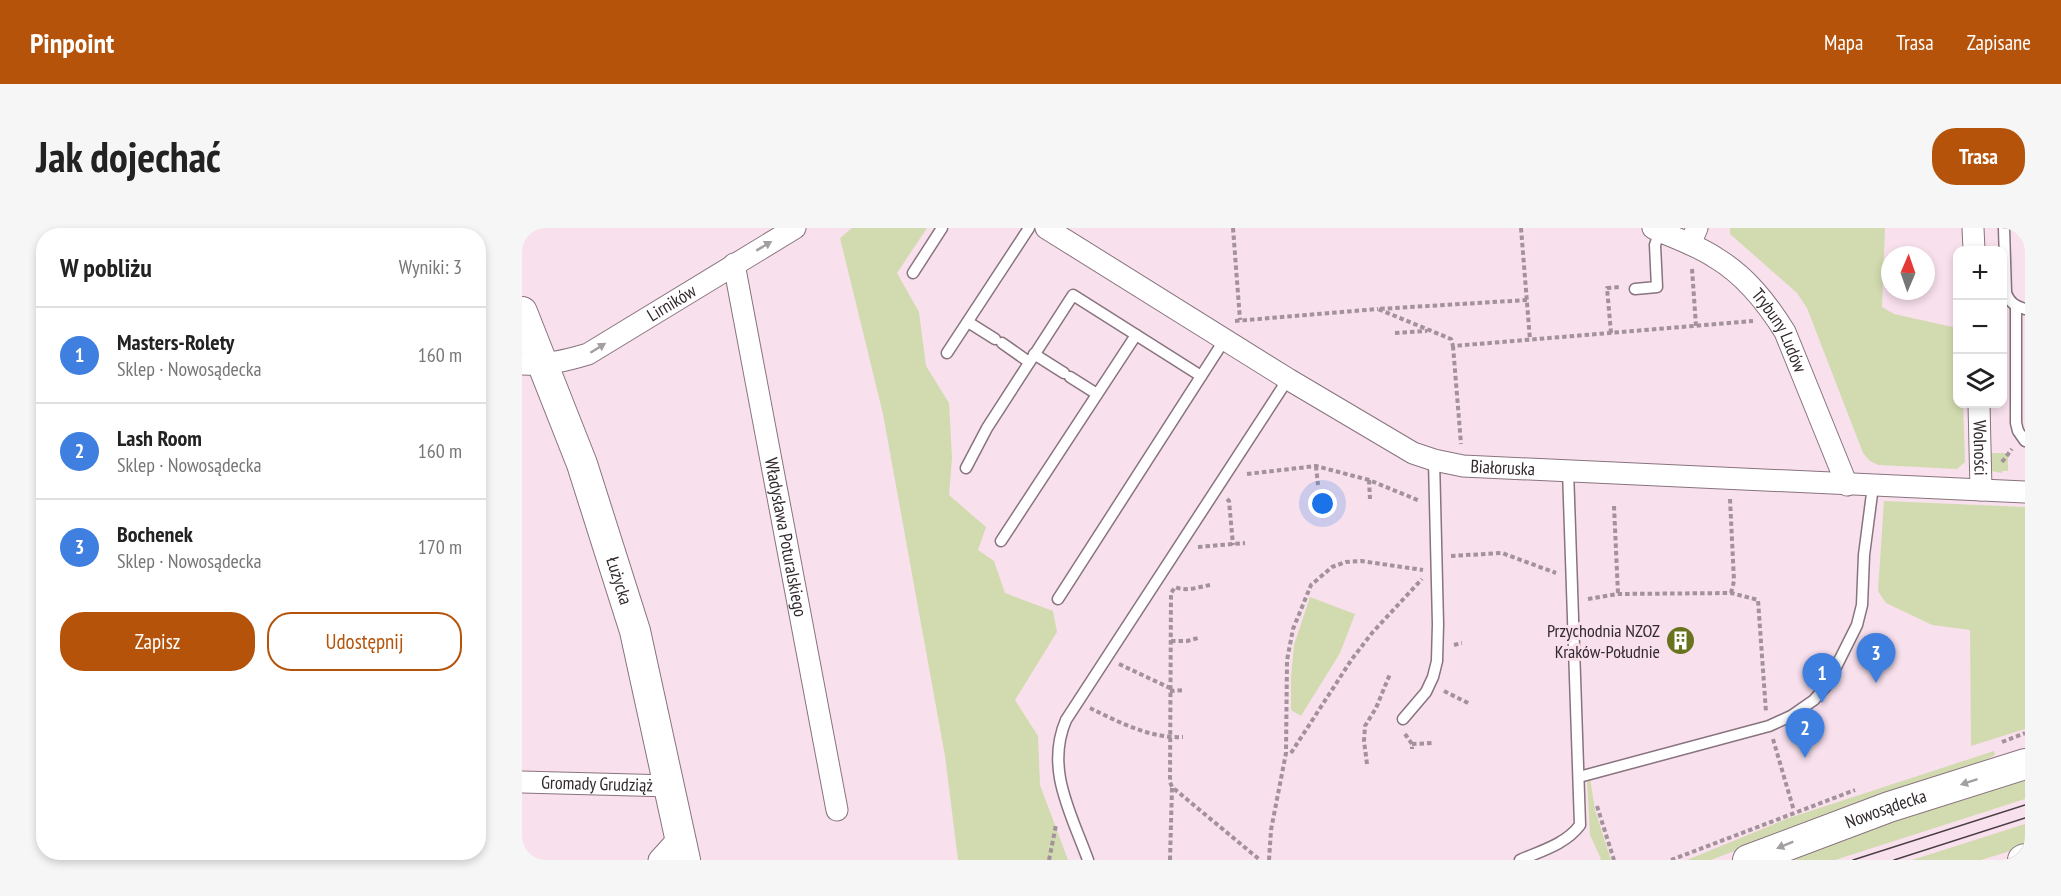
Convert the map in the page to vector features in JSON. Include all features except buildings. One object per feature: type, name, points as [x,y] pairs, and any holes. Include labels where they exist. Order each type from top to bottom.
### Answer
[{"type":"street","name":"Lirników","points":[[532,364],[563,362],[588,354],[795,228]]},
{"type":"street","name":"Białoruska","points":[[1046,228],[1229,330],[1288,379],[1413,453],[1434,460],[1463,466],[2025,492]]},
{"type":"street","points":[[1973,228],[1974,246]]},
{"type":"street","name":"Trybuny Ludów","points":[[1657,230],[1715,257],[1738,274],[1771,309],[1785,332],[1847,485]]},
{"type":"street","name":"Władysława Poturalskiego","points":[[734,264],[837,810]]},
{"type":"street","name":"Łużycka","points":[[522,312],[532,364],[582,464],[635,631],[671,786],[682,849]]},
{"type":"street","name":"Wolności","points":[[1979,408],[1981,490]]},
{"type":"street","name":"Nowosądecka","points":[[1748,860],[1889,807],[2025,765]]},
{"type":"street","name":"Gromady Grudziąż","points":[[522,782],[671,786]]},
{"type":"street","points":[[659,860],[682,849]]},
{"type":"lane","points":[[913,273],[942,228]]},
{"type":"lane","points":[[947,353],[1029,228]]},
{"type":"lane","points":[[2004,228],[2004,284],[2009,301],[2020,307],[2016,423],[2025,441]]},
{"type":"lane","points":[[1635,289],[1657,287],[1654,245],[1657,230]]},
{"type":"lane","points":[[966,468],[987,428],[1073,295],[1201,376]]},
{"type":"lane","points":[[968,322],[999,341],[1067,375],[1097,394]]},
{"type":"lane","points":[[1058,599],[1229,330]]},
{"type":"lane","points":[[1001,542],[1136,335]]},
{"type":"lane","points":[[1088,860],[1057,770],[1060,734],[1079,701],[1288,379]]},
{"type":"lane","points":[[1403,719],[1426,692],[1437,661],[1434,460]]},
{"type":"lane","points":[[1520,860],[1563,841],[1574,834],[1580,825],[1568,470]]},
{"type":"lane","points":[[1579,777],[1768,726],[1791,716],[1814,700],[1827,685],[1857,625],[1862,605],[1864,555],[1873,486]]},
{"type":"path","points":[[1233,228],[1240,320]]},
{"type":"path","points":[[1521,228],[1530,340]]},
{"type":"path","points":[[1693,245],[1696,326]]},
{"type":"path","points":[[1611,333],[1606,288],[1631,286],[1635,289]]},
{"type":"path","points":[[1229,330],[1240,320],[1527,300]]},
{"type":"path","points":[[1378,309],[1451,339],[1463,466]]},
{"type":"path","points":[[1453,346],[1755,321]]},
{"type":"path","points":[[1395,333],[1428,330]]},
{"type":"path","points":[[1247,474],[1316,466],[1369,480],[1426,503]]},
{"type":"path","points":[[1316,466],[1318,485]]},
{"type":"path","points":[[1369,480],[1371,499]]},
{"type":"path","points":[[1730,499],[1734,581],[1731,593]]},
{"type":"path","points":[[1229,501],[1233,545]]},
{"type":"path","points":[[1614,506],[1618,594]]},
{"type":"path","points":[[1199,548],[1245,543]]},
{"type":"path","points":[[1444,556],[1502,554],[1556,573]]},
{"type":"path","points":[[1269,860],[1270,830],[1286,753],[1287,660],[1293,629],[1311,585],[1332,567],[1346,562],[1361,561],[1428,571],[1372,633],[1352,659],[1291,753]]},
{"type":"path","points":[[1170,860],[1171,593],[1175,587],[1200,589],[1210,585]]},
{"type":"path","points":[[1573,602],[1618,594],[1731,593],[1758,600],[1768,726],[1794,811]]},
{"type":"path","points":[[1171,641],[1198,638]]},
{"type":"path","points":[[1118,663],[1170,689],[1184,690]]},
{"type":"path","points":[[1366,764],[1365,726],[1376,708],[1390,674]]},
{"type":"path","points":[[1438,688],[1470,704]]},
{"type":"path","points":[[1079,701],[1119,723],[1170,738],[1183,737]]},
{"type":"path","points":[[1402,731],[1412,747],[1433,743]]},
{"type":"path","points":[[1991,746],[2025,734]]},
{"type":"path","points":[[1591,773],[1599,814],[1614,860]]},
{"type":"path","points":[[1172,787],[1260,860]]},
{"type":"green space","points":[[852,228],[927,228],[897,273],[919,312],[926,366],[949,403],[952,458],[949,495],[986,527],[978,550],[994,561],[1005,593],[1053,611],[1057,632],[1015,700],[1038,736],[1040,785],[1068,860],[958,860],[945,756],[883,414],[840,238]]},
{"type":"green space","points":[[1730,228],[1885,228],[1884,246],[1881,246],[1882,307],[1894,314],[1953,327],[1953,408],[1963,408],[1965,462],[1957,469],[1878,465],[1870,461],[1863,453],[1807,308],[1797,293],[1730,234]]},
{"type":"green space","points":[[1987,408],[1991,408],[1991,453],[2008,453],[2008,471],[2002,471],[2002,473],[1991,471],[1989,468]]},
{"type":"green space","points":[[1884,501],[2025,507],[2025,729],[1971,746],[1970,630],[1932,625],[1886,603],[1878,591]]},
{"type":"green space","points":[[1310,597],[1355,614],[1340,653],[1301,716],[1291,710],[1291,677],[1294,645]]},
{"type":"green space","points":[[1994,751],[1995,755],[1969,768],[1862,802],[1711,860],[1687,860],[1789,818]]},
{"type":"green space","points":[[1590,778],[1595,810],[1611,860],[1599,860],[1601,859],[1590,835],[1587,779]]},
{"type":"green space","points":[[2025,778],[2025,799],[1835,860],[1780,860]]},
{"type":"green space","points":[[2025,824],[2025,846],[2020,848],[1981,860],[1912,860]]},
{"type":"tram line","points":[[1853,860],[2025,805]]},
{"type":"tram line","points":[[1894,860],[2025,818]]},
{"type":"place","name":"Przychodnia NZOZ Kraków-Południe","points":[[1681,641]]},
{"type":"place","name":"Bochenek","points":[[1876,683]]},
{"type":"place","name":"Masters-Rolety","points":[[1822,703]]},
{"type":"place","name":"Lash Room","points":[[1805,758]]}]
